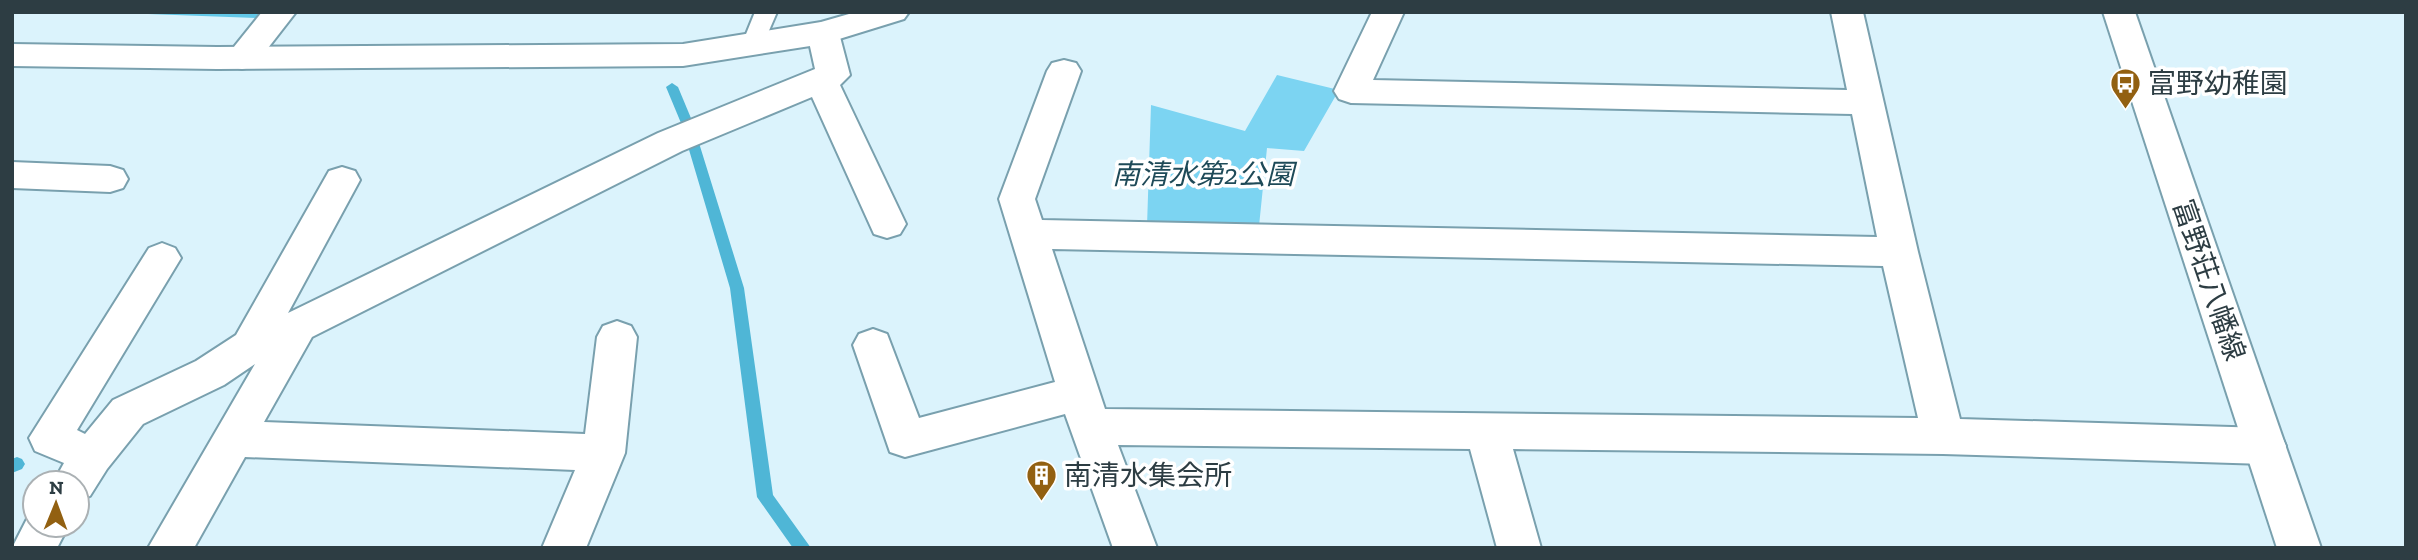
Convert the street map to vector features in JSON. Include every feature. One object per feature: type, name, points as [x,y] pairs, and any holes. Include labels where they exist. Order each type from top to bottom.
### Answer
[{"type":"street","points":[[242,58],[280,12]]},
{"type":"street","points":[[12,55],[242,58],[683,55],[823,33],[893,12]]},
{"type":"street","points":[[1388,12],[1351,91],[1866,102]]},
{"type":"street","points":[[1847,12],[1899,252],[1943,436]]},
{"type":"street","name":"富野荘八幡線","points":[[2119,12],[2299,548]]},
{"type":"street","points":[[162,258],[50,438],[83,469],[128,412],[210,373],[250,346],[298,326],[670,142],[833,75],[823,33]]},
{"type":"street","points":[[1064,71],[1017,199],[1084,410],[1135,548]]},
{"type":"street","points":[[821,80],[887,224]]},
{"type":"street","points":[[12,175],[110,179]]},
{"type":"street","points":[[250,346],[342,180]]},
{"type":"street","points":[[1027,234],[1899,252]]},
{"type":"street","points":[[170,548],[298,326]]},
{"type":"street","points":[[564,548],[604,453],[617,337]]},
{"type":"street","points":[[873,345],[905,439],[1084,410],[1486,430],[1943,436],[2265,446]]},
{"type":"street","points":[[1486,430],[1519,548]]},
{"type":"street","points":[[234,439],[604,453]]},
{"type":"lane","points":[[752,44],[766,12]]},
{"type":"green space","name":"南清水第2公園","points":[[1277,75],[1339,90],[1304,151],[1267,148],[1259,226],[1147,226],[1151,105],[1245,131]]},
{"type":"shaded area","points":[[94,12],[264,12],[259,18]]},
{"type":"waterway","points":[[672,87],[687,123]]},
{"type":"waterway","points":[[693,143],[737,288],[765,497],[803,548]]},
{"type":"waterway","points":[[12,466],[17,464]]},
{"type":"place","name":"富野幼稚園","points":[[2125,110]]},
{"type":"place","name":"南清水集会所","points":[[1041,502]]}]
